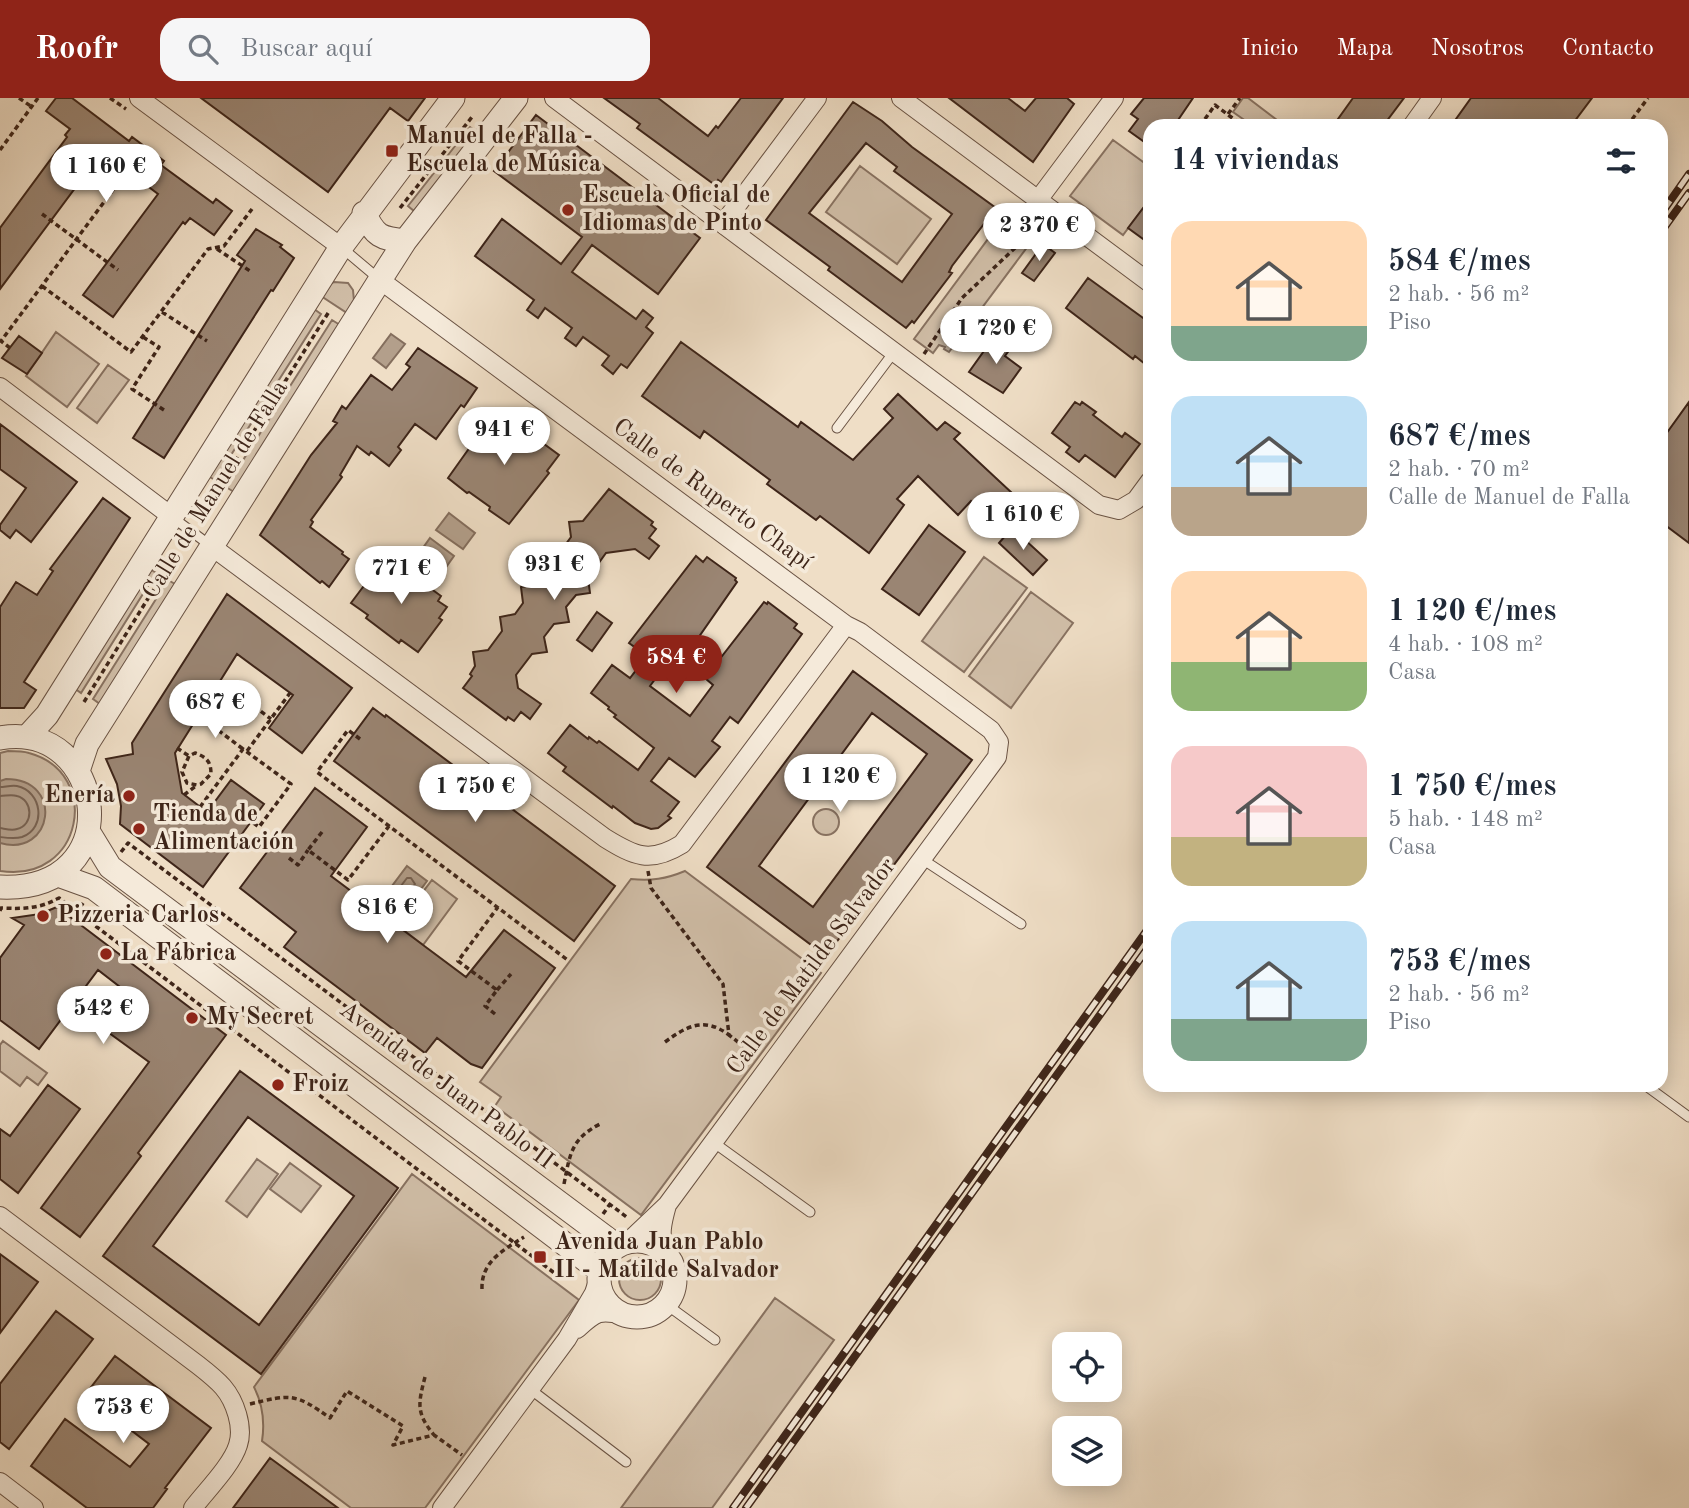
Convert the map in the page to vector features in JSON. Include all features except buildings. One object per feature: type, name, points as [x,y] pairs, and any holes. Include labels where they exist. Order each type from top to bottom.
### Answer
[{"type":"street","points":[[139,98],[341,247]]},
{"type":"street","name":"Calle de Manuel de Falla","points":[[27,737],[47,715],[341,247],[453,98]]},
{"type":"street","name":"Calle de Manuel de Falla","points":[[78,771],[87,744],[405,241],[516,98]]},
{"type":"street","points":[[554,98],[1099,505],[1119,510],[1136,500],[1143,490]]},
{"type":"street","points":[[723,224],[817,98]]},
{"type":"street","points":[[901,98],[1143,278]]},
{"type":"street","points":[[1038,200],[1114,98]]},
{"type":"street","points":[[1417,119],[1432,98]]},
{"type":"street","points":[[364,214],[373,231],[383,239],[405,241]]},
{"type":"street","name":"Calle de Ruperto Chapí","points":[[380,280],[990,730],[999,742],[997,758]]},
{"type":"street","points":[[0,387],[171,516]]},
{"type":"street","points":[[211,546],[605,838],[628,852],[646,868],[682,844],[846,625]]},
{"type":"street","points":[[0,737],[27,737],[46,743],[64,755],[78,771],[87,790],[90,810],[88,831],[82,847],[58,875],[22,888],[0,887]]},
{"type":"street","name":"Calle de Matilde Salvador","points":[[622,1244],[667,1205],[997,758]]},
{"type":"street","name":"Avenida de Juan Pablo II","points":[[88,831],[110,867],[560,1204],[622,1244]]},
{"type":"street","points":[[58,875],[94,888],[542,1227],[599,1274],[600,1290],[605,1300],[623,1315]]},
{"type":"street","name":"Calle de Matilde Salvador","points":[[665,1253],[660,1227],[667,1205]]},
{"type":"street","points":[[0,1216],[198,1365],[223,1387],[236,1408],[239,1443],[231,1459],[193,1508]]},
{"type":"street","points":[[442,1508],[567,1339],[594,1293],[606,1257],[622,1244],[648,1242],[665,1253],[671,1262],[676,1283],[667,1305],[647,1316],[635,1317],[606,1310],[594,1314],[567,1339]]},
{"type":"street","points":[[0,1482],[34,1508]]},
{"type":"lane","points":[[341,247],[380,280]]},
{"type":"lane","points":[[837,428],[894,352]]},
{"type":"lane","points":[[171,516],[211,546]]},
{"type":"lane","points":[[922,859],[1021,924]]},
{"type":"lane","points":[[1655,1092],[1689,1117]]},
{"type":"lane","points":[[713,1142],[810,1212]]},
{"type":"lane","points":[[667,1305],[715,1340]]},
{"type":"lane","points":[[530,1388],[626,1462]]},
{"type":"path","points":[[19,98],[32,107]]},
{"type":"path","points":[[0,150],[38,98]]},
{"type":"path","points":[[1227,114],[1240,98]]},
{"type":"path","points":[[1632,119],[1647,98]]},
{"type":"path","points":[[1205,119],[1215,105],[1234,119]]},
{"type":"path","points":[[419,223],[400,208],[472,117],[491,131]]},
{"type":"path","points":[[10,348],[1,341],[127,172]]},
{"type":"path","points":[[915,368],[962,298],[1034,230],[1038,200]]},
{"type":"path","points":[[42,286],[131,352],[208,249],[224,246],[252,209]]},
{"type":"path","points":[[42,214],[118,270]]},
{"type":"path","points":[[215,248],[250,271]]},
{"type":"path","points":[[238,503],[217,490],[330,310],[309,297]]},
{"type":"path","points":[[161,312],[207,341]]},
{"type":"path","points":[[143,337],[159,347],[132,389],[164,410]]},
{"type":"path","points":[[84,702],[165,571],[145,558]]},
{"type":"path","points":[[220,681],[271,719]]},
{"type":"path","points":[[200,807],[290,693]]},
{"type":"path","points":[[198,715],[291,784],[259,827],[252,822]]},
{"type":"path","points":[[360,739],[348,730],[317,772],[569,961]]},
{"type":"path","points":[[177,748],[188,756]]},
{"type":"path","points":[[184,795],[207,779],[211,774],[211,765],[205,756],[195,753],[188,756],[182,772],[187,783],[197,785]]},
{"type":"path","points":[[207,779],[216,785]]},
{"type":"path","points":[[309,850],[348,880],[389,826]]},
{"type":"path","points":[[289,858],[298,865],[322,832]]},
{"type":"path","points":[[646,868],[651,888],[723,984],[729,1035]]},
{"type":"path","points":[[0,911],[1,908],[26,909],[42,906],[59,898],[77,912]]},
{"type":"path","points":[[497,990],[458,961],[498,908]]},
{"type":"path","points":[[495,1014],[485,1006],[511,974]]},
{"type":"path","points":[[666,1042],[701,1023],[716,1026],[769,1066]]},
{"type":"path","points":[[560,1204],[572,1150],[578,1138],[600,1124]]},
{"type":"path","points":[[482,1289],[482,1278],[491,1260],[501,1251],[542,1227]]},
{"type":"path","points":[[425,1377],[420,1416],[434,1435],[475,1464]]},
{"type":"path","points":[[236,1408],[282,1396],[295,1397],[331,1418],[347,1391],[403,1426],[393,1445],[434,1435]]},
{"type":"shaded area","points":[[1243,98],[1248,98],[1276,119],[1243,119],[1233,112]]},
{"type":"shaded area","points":[[470,127],[477,132],[414,211],[408,206]]},
{"type":"shaded area","points":[[1113,140],[1143,162],[1143,208],[1123,235],[1070,196]]},
{"type":"shaded area","points":[[860,166],[931,219],[897,264],[826,212]]},
{"type":"shaded area","points":[[1005,216],[1034,238],[949,352],[939,345],[933,353],[914,339]]},
{"type":"shaded area","points":[[334,282],[348,283],[353,290],[354,301],[347,313],[321,296]]},
{"type":"shaded area","points":[[314,309],[321,314],[215,480],[208,476]]},
{"type":"shaded area","points":[[332,320],[340,325],[234,492],[226,487]]},
{"type":"shaded area","points":[[56,332],[99,364],[67,407],[26,376]]},
{"type":"shaded area","points":[[108,365],[129,380],[97,423],[77,408]]},
{"type":"shaded area","points":[[984,557],[1027,588],[964,672],[922,641]]},
{"type":"shaded area","points":[[149,568],[156,573],[81,693],[74,688]]},
{"type":"shaded area","points":[[168,580],[175,584],[100,704],[93,699]]},
{"type":"shaded area","points":[[1031,592],[1073,623],[1011,708],[969,676]]},
{"type":"shaded area","points":[[0,753],[29,753],[52,764],[67,782],[74,803],[73,824],[65,845],[50,861],[28,870],[0,871]]},
{"type":"shaded area","points":[[826,809],[835,813],[839,822],[835,831],[826,835],[817,831],[813,822],[817,813]]},
{"type":"shaded area","points":[[685,871],[821,973],[641,1215],[495,1106],[501,1097],[480,1082],[631,879],[658,879]]},
{"type":"shaded area","points":[[432,880],[457,899],[423,945],[393,922],[406,914]]},
{"type":"shaded area","points":[[3,1041],[47,1073],[38,1085],[27,1077],[20,1086],[0,1071],[0,1045]]},
{"type":"shaded area","points":[[257,1159],[278,1174],[247,1217],[226,1201]]},
{"type":"shaded area","points":[[290,1163],[321,1186],[301,1212],[270,1189]]},
{"type":"shaded area","points":[[412,1174],[579,1300],[425,1508],[351,1508],[262,1441],[262,1414],[254,1387]]},
{"type":"shaded area","points":[[640,1258],[655,1264],[661,1279],[655,1294],[640,1300],[625,1294],[619,1279],[625,1264]]},
{"type":"shaded area","points":[[775,1298],[834,1340],[712,1508],[621,1508]]},
{"type":"water","points":[[391,334],[405,344],[386,368],[373,358]]},
{"type":"water","points":[[449,513],[475,533],[463,549],[436,530]]},
{"type":"water","points":[[430,538],[454,556],[444,570],[420,552]]},
{"type":"water","points":[[6,779],[25,782],[37,791],[44,803],[45,817],[41,829],[32,839],[18,845],[0,843],[0,781]]},
{"type":"water","points":[[407,866],[427,881],[407,908],[396,913],[380,902]]},
{"type":"railway","points":[[1668,204],[1689,174]]},
{"type":"railway","points":[[1668,222],[1689,193]]},
{"type":"railway","points":[[733,1508],[1143,936]]},
{"type":"railway","points":[[746,1508],[1143,955]]},
{"type":"place","name":"Manuel de Falla - Escuela de Música","points":[[392,151]]},
{"type":"place","name":"Escuela Oficial de Idiomas de Pinto","points":[[568,210]]},
{"type":"place","name":"Enería","points":[[129,796]]},
{"type":"place","name":"Tienda de Alimentación","points":[[139,829]]},
{"type":"place","name":"Pizzeria Carlos","points":[[43,916]]},
{"type":"place","name":"La Fábrica","points":[[106,954]]},
{"type":"place","name":"My'Secret","points":[[192,1018]]},
{"type":"place","name":"Froiz","points":[[278,1085]]},
{"type":"place","name":"Avenida Juan Pablo II - Matilde Salvador","points":[[540,1257]]}]
